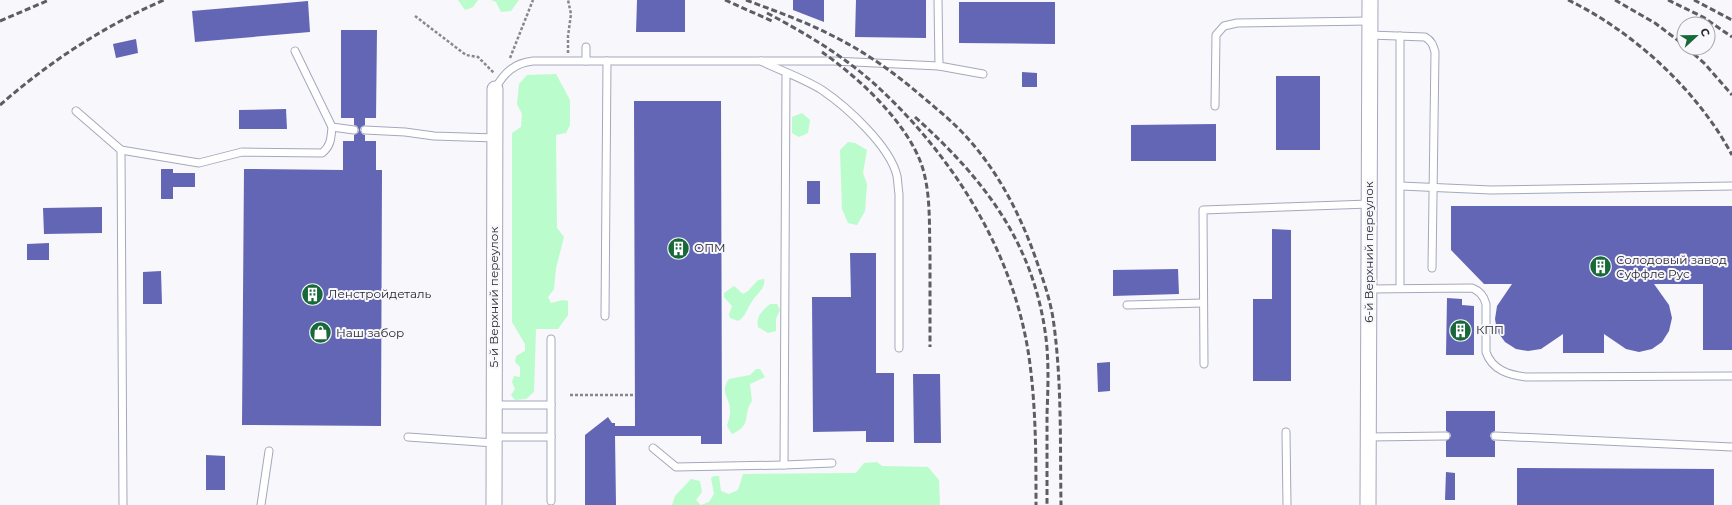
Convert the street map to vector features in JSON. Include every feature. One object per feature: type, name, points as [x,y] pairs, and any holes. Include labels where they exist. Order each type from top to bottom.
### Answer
[{"type":"street","name":"6-й Верхний переулок","points":[[1368,505],[1370,0]]},
{"type":"street","name":"5-й Верхний переулок","points":[[494,505],[495,138],[498,84]]},
{"type":"lane","points":[[938,0],[939,66]]},
{"type":"lane","points":[[1215,106],[1216,35],[1224,26],[1237,23],[1369,28],[1400,36],[1426,37],[1430,40],[1435,52],[1432,268]]},
{"type":"lane","points":[[1400,36],[1400,288]]},
{"type":"lane","points":[[586,46],[586,61]]},
{"type":"lane","points":[[76,111],[121,150],[199,163],[242,152],[322,153],[327,149],[330,143],[332,127],[295,51]]},
{"type":"lane","points":[[759,60],[821,90],[840,104],[876,139],[897,175],[899,194],[899,348]]},
{"type":"lane","points":[[498,84],[506,72],[524,62],[567,61],[833,61],[939,66],[983,74]]},
{"type":"lane","points":[[606,316],[607,61]]},
{"type":"lane","points":[[784,465],[786,74]]},
{"type":"lane","points":[[332,127],[354,130]]},
{"type":"lane","points":[[365,130],[405,132],[434,136],[495,138]]},
{"type":"lane","points":[[121,150],[123,505]]},
{"type":"lane","points":[[1401,186],[1492,190],[1732,186]]},
{"type":"lane","points":[[1204,364],[1203,210],[1369,204]]},
{"type":"lane","points":[[1368,289],[1472,288],[1477,290],[1485,298],[1486,304],[1486,352],[1488,358],[1502,371],[1513,375],[1526,377],[1732,376]]},
{"type":"lane","points":[[1127,305],[1203,303]]},
{"type":"lane","points":[[551,339],[552,501]]},
{"type":"lane","points":[[494,405],[551,405]]},
{"type":"lane","points":[[1286,432],[1287,505]]},
{"type":"lane","points":[[1368,437],[1446,436]]},
{"type":"lane","points":[[1495,436],[1732,447]]},
{"type":"lane","points":[[408,437],[494,440],[551,437]]},
{"type":"lane","points":[[653,448],[676,467],[832,463]]},
{"type":"lane","points":[[261,505],[269,451]]},
{"type":"path","points":[[506,72],[533,0]]},
{"type":"path","points":[[567,61],[571,14],[568,0]]},
{"type":"path","points":[[415,16],[466,56],[478,57],[498,84]]},
{"type":"path","points":[[570,395],[635,395]]},
{"type":"green space","points":[[458,0],[478,0],[473,7],[465,10]]},
{"type":"green space","points":[[491,0],[519,0],[511,11],[501,12],[496,2]]},
{"type":"green space","points":[[556,74],[570,100],[570,125],[566,133],[556,135],[557,228],[564,237],[556,268],[554,289],[548,297],[551,303],[563,300],[568,301],[568,315],[558,329],[536,329],[534,392],[526,399],[515,400],[511,395],[515,389],[512,382],[514,376],[520,377],[520,367],[515,362],[516,356],[525,351],[525,344],[512,322],[512,133],[521,127],[522,114],[517,104],[519,84],[527,75]]},
{"type":"green space","points":[[802,113],[810,120],[808,133],[799,137],[792,133],[792,117]]},
{"type":"green space","points":[[848,142],[855,143],[867,150],[863,173],[867,184],[865,211],[857,225],[848,223],[842,209],[840,150]]},
{"type":"green space","points":[[764,279],[764,285],[743,317],[738,321],[730,318],[729,314],[732,306],[724,297],[724,293],[734,286],[743,294],[748,291],[758,280]]},
{"type":"green space","points":[[770,304],[777,304],[780,310],[776,319],[776,331],[768,333],[758,327],[758,320],[760,314]]},
{"type":"green space","points":[[756,369],[760,369],[765,377],[750,384],[752,401],[749,406],[745,423],[743,427],[732,434],[727,426],[730,416],[730,406],[725,392],[726,384],[729,379],[750,375]]},
{"type":"green space","points":[[877,462],[882,466],[928,467],[939,480],[940,505],[701,505],[709,502],[714,494],[711,478],[714,476],[719,476],[721,491],[729,494],[738,490],[743,474],[856,473],[864,463]]},
{"type":"green space","points":[[691,479],[700,481],[702,492],[696,500],[701,505],[672,505],[675,496]]},
{"type":"building","points":[[637,0],[685,0],[685,32],[636,32]]},
{"type":"building","points":[[793,0],[824,0],[824,22],[793,10]]},
{"type":"building","points":[[856,0],[926,0],[926,38],[855,37]]},
{"type":"building","points":[[308,1],[310,32],[195,42],[192,11]]},
{"type":"building","points":[[959,2],[1055,2],[1055,44],[959,43]]},
{"type":"building","name":"Ленстройдеталь","points":[[341,30],[377,30],[376,118],[365,118],[365,125],[361,127],[360,130],[362,134],[365,135],[365,141],[376,141],[376,170],[382,170],[381,426],[242,425],[244,169],[343,170],[343,141],[354,141],[354,135],[358,133],[359,130],[357,126],[354,125],[354,118],[341,118]]},
{"type":"building","points":[[136,39],[138,53],[116,58],[113,44]]},
{"type":"building","points":[[1022,72],[1037,73],[1037,87],[1022,87]]},
{"type":"building","points":[[1276,76],[1320,76],[1320,150],[1276,150]]},
{"type":"building","name":"ОПМ","points":[[634,101],[721,101],[722,444],[701,444],[701,436],[615,436],[616,505],[585,505],[585,435],[608,417],[612,423],[615,423],[615,426],[635,426]]},
{"type":"building","points":[[286,109],[287,129],[239,129],[239,110]]},
{"type":"building","points":[[1216,124],[1216,161],[1131,161],[1131,125]]},
{"type":"building","points":[[161,169],[173,169],[173,173],[195,173],[195,187],[173,187],[173,199],[161,199]]},
{"type":"building","points":[[807,181],[820,181],[820,204],[807,204]]},
{"type":"building","name":"Солодовый завод Суффле Рус","points":[[1451,206],[1732,206],[1732,350],[1703,350],[1703,284],[1654,284],[1669,305],[1672,318],[1669,331],[1662,342],[1652,349],[1639,352],[1626,349],[1604,334],[1604,353],[1563,353],[1563,334],[1541,349],[1528,351],[1516,349],[1505,342],[1497,331],[1495,319],[1497,306],[1512,284],[1484,284],[1451,250]]},
{"type":"building","points":[[102,207],[102,233],[44,234],[43,208]]},
{"type":"building","points":[[1272,229],[1291,230],[1291,381],[1253,381],[1253,299],[1272,299]]},
{"type":"building","points":[[49,243],[49,260],[27,260],[27,244]]},
{"type":"building","points":[[850,253],[876,253],[876,373],[894,373],[894,442],[866,442],[866,431],[813,432],[812,297],[851,297]]},
{"type":"building","points":[[1178,269],[1179,294],[1113,296],[1113,270]]},
{"type":"building","points":[[161,271],[162,304],[143,304],[143,272]]},
{"type":"building","name":"КПП","points":[[1447,298],[1462,299],[1462,305],[1474,306],[1474,355],[1446,355]]},
{"type":"building","points":[[1110,362],[1110,391],[1098,392],[1097,363]]},
{"type":"building","points":[[913,374],[940,374],[941,443],[914,443]]},
{"type":"building","points":[[1446,411],[1495,411],[1495,431],[1491,433],[1490,436],[1492,440],[1495,441],[1495,457],[1446,457],[1446,441],[1451,436],[1450,433],[1446,431]]},
{"type":"building","points":[[206,455],[225,456],[225,490],[206,490]]},
{"type":"building","points":[[1517,468],[1714,469],[1714,505],[1517,505]]},
{"type":"building","points":[[1446,472],[1455,473],[1455,500],[1445,500]]},
{"type":"railway","points":[[0,21],[49,0]]},
{"type":"railway","points":[[0,105],[38,74],[78,46],[120,21],[164,0]]},
{"type":"railway","points":[[725,0],[772,21]]},
{"type":"railway","points":[[746,0],[821,30],[854,47],[887,69],[918,93],[960,130],[996,176],[1016,210],[1024,228],[1049,298],[1052,311],[1058,365],[1061,505]]},
{"type":"railway","points":[[1568,0],[1616,28],[1662,65],[1701,108],[1718,131],[1732,155]]},
{"type":"railway","points":[[1615,0],[1655,23],[1676,39]]},
{"type":"railway","points":[[1668,0],[1703,17],[1732,37]]},
{"type":"railway","points":[[1694,0],[1732,20]]},
{"type":"railway","points":[[767,13],[826,47],[854,67],[880,89],[907,116],[933,146],[956,177],[977,211],[995,245],[1010,282],[1021,319],[1029,357],[1033,394],[1036,450],[1036,505]]},
{"type":"railway","points":[[822,52],[866,88],[894,117],[915,150],[922,166],[927,187],[929,210],[930,347]]},
{"type":"railway","points":[[1696,56],[1732,95]]},
{"type":"railway","points":[[915,117],[940,140],[984,189],[1002,215],[1030,272],[1040,304],[1047,348],[1047,505]]},
{"type":"place","name":"ОПМ","points":[[678,248]]},
{"type":"place","name":"Солодовый завод Суффле Рус","points":[[1600,267]]},
{"type":"place","name":"Ленстройдеталь","points":[[312,294]]},
{"type":"place","name":"КПП","points":[[1460,330]]},
{"type":"place","name":"Наш забор","points":[[320,333]]}]
